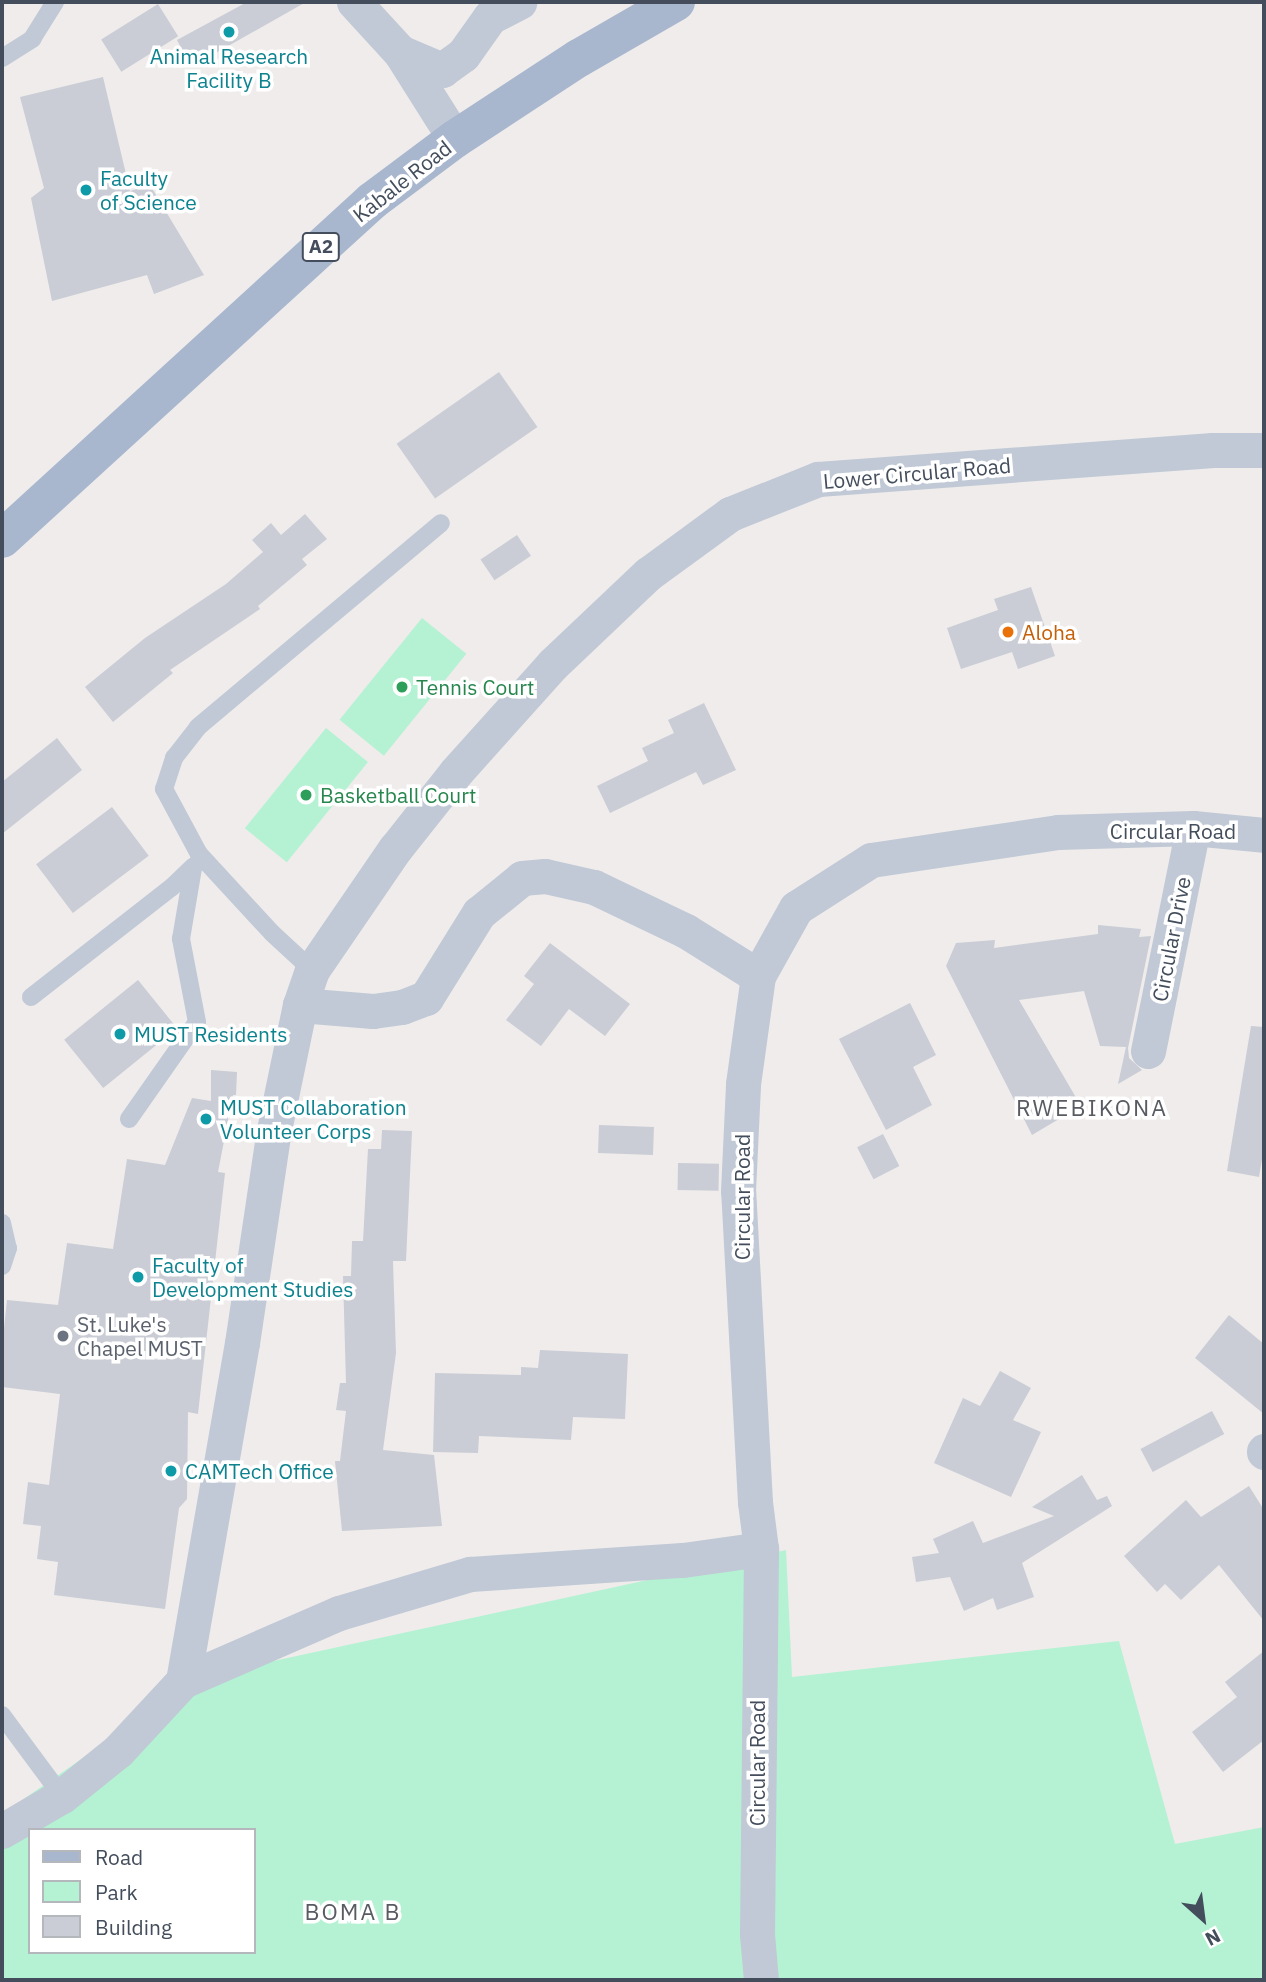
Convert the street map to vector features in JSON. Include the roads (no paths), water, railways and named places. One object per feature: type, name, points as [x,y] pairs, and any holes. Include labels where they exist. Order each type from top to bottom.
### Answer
[{"type":"main road","name":"Kabale Road","points":[[2,539],[362,210],[456,139],[579,58],[676,2]]},
{"type":"street","points":[[354,2],[400,52],[456,139]]},
{"type":"street","points":[[400,52],[442,70],[463,55],[490,17],[519,2]]},
{"type":"street","name":"Lower Circular Road","points":[[183,1681],[242,1343],[273,1135],[300,1005],[312,970],[395,849],[456,772],[553,664],[648,574],[730,514],[818,479],[1213,450],[1264,450]]},
{"type":"street","name":"Circular Road","points":[[761,1980],[757,1934],[761,1549],[754,1489],[738,1191],[743,1084],[758,976],[796,908],[871,860],[1058,832],[1193,828],[1264,835]]},
{"type":"street","name":"Circular Drive","points":[[1148,1051],[1193,828]]},
{"type":"street","points":[[300,1005],[373,1011],[402,1007],[426,998],[479,913],[522,877],[545,876],[594,887],[686,931],[758,976]]},
{"type":"street","points":[[2,1831],[62,1796],[118,1751],[183,1681],[339,1613],[470,1574],[683,1560],[761,1549]]},
{"type":"lane","points":[[2,58],[32,39],[55,2]]},
{"type":"lane","points":[[312,970],[196,861],[164,789],[174,758],[198,727],[441,523]]},
{"type":"lane","points":[[31,997],[196,861]]},
{"type":"lane","points":[[129,1119],[197,1022],[181,939],[196,861]]},
{"type":"lane","points":[[2,1223],[8,1248],[2,1266]]},
{"type":"lane","points":[[2,1715],[62,1796]]},
{"type":"place","name":"Animal Research Facility B","points":[[229,32]]},
{"type":"place","name":"Faculty of Science","points":[[86,190]]},
{"type":"place","name":"Aloha","points":[[1008,632]]},
{"type":"place","name":"Tennis Court","points":[[402,687]]},
{"type":"place","name":"Basketball Court","points":[[306,795]]},
{"type":"place","name":"MUST Residents","points":[[120,1034]]},
{"type":"place","name":"MUST Collaboration Volunteer Corps","points":[[206,1119]]},
{"type":"place","name":"Faculty of Development Studies","points":[[138,1277]]},
{"type":"place","name":"St. Luke's Chapel MUST","points":[[63,1336]]},
{"type":"place","name":"CAMTech Office","points":[[171,1471]]},
{"type":"district","name":"RWEBIKONA","points":[[1092,1107]]},
{"type":"district","name":"BOMA B","points":[[353,1911]]}]
